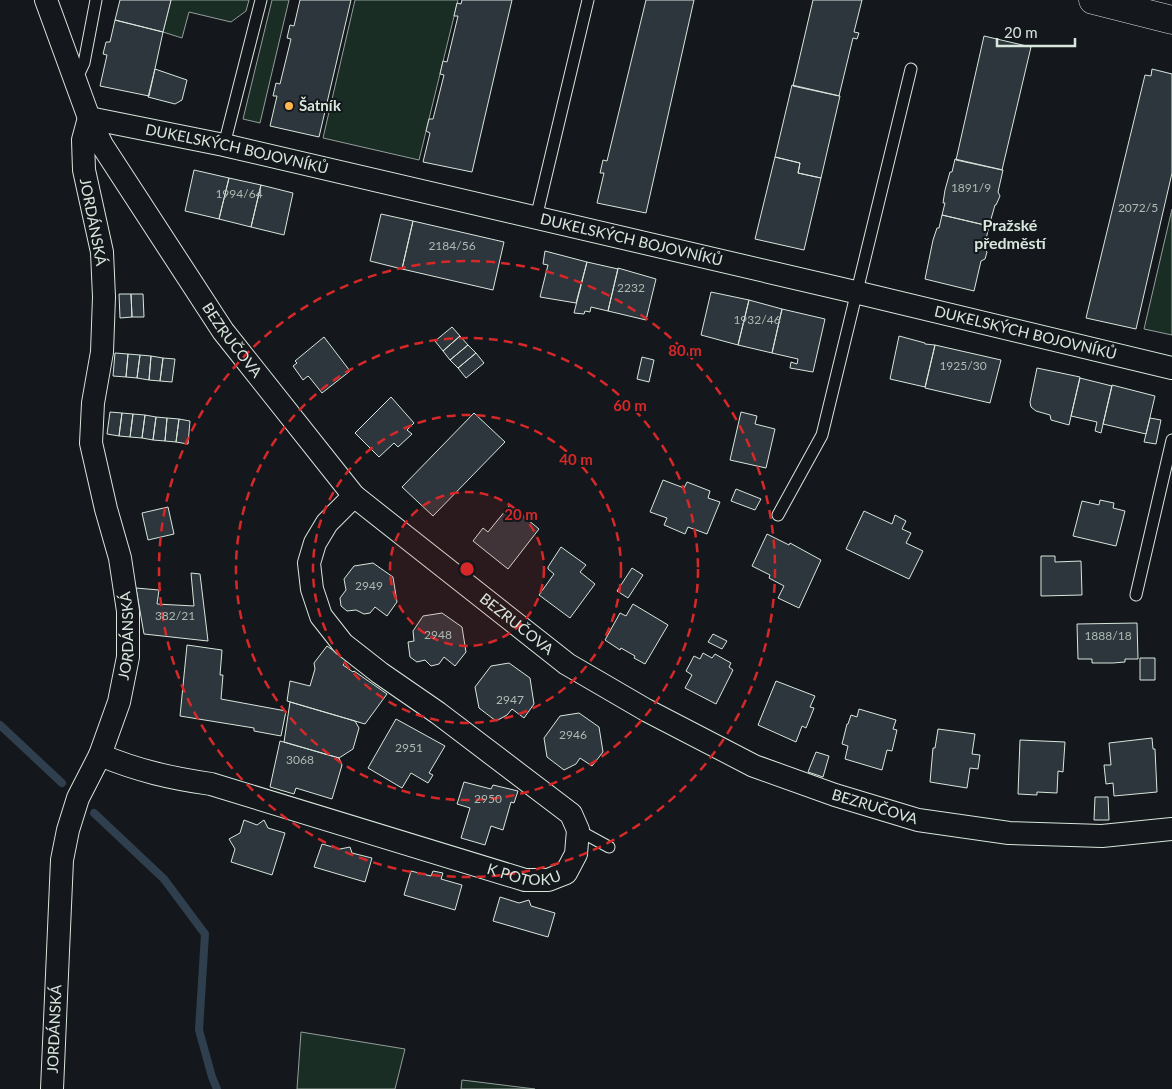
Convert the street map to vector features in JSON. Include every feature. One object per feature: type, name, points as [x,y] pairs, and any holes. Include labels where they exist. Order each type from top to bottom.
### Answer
[{"type":"street","name":"BEZRUČOVA","points":[[46,0],[89,118],[102,145],[222,331],[354,496],[567,664],[646,710],[754,766],[835,795],[918,820],[1009,833],[1102,836],[1172,829]]},
{"type":"street","points":[[1096,0],[1172,20]]},
{"type":"street","name":"DUKELSKÝCH BOJOVNÍKŮ","points":[[89,118],[224,145],[1172,368]]},
{"type":"street","name":"JORDÁNSKÁ","points":[[52,1089],[62,860],[68,830],[78,798],[100,755],[119,702],[128,657],[128,611],[120,558],[106,509],[91,443],[93,403],[102,352],[104,297],[102,252],[84,170],[83,140],[89,118]]},
{"type":"street","points":[[354,496],[327,523],[315,543],[309,562],[312,589],[321,616],[343,644],[571,814],[578,830]]},
{"type":"street","name":"K POTOKU","points":[[100,755],[128,767],[165,777],[211,784],[525,880],[548,880],[566,873],[576,854],[578,830]]},
{"type":"lane","points":[[76,82],[84,64],[96,0]]},
{"type":"lane","points":[[224,145],[261,0]]},
{"type":"lane","points":[[536,218],[588,0]]},
{"type":"lane","points":[[778,515],[822,435],[910,69]]},
{"type":"lane","points":[[1136,596],[1172,440]]},
{"type":"lane","points":[[578,830],[609,847]]},
{"type":"green space","points":[[171,0],[249,0],[246,11],[231,22],[189,12],[182,38],[163,32]]},
{"type":"green space","points":[[272,0],[289,0],[260,123],[243,119]]},
{"type":"green space","points":[[355,0],[458,0],[419,160],[323,138]]},
{"type":"green space","points":[[1172,209],[1172,335],[1144,329]]},
{"type":"green space","points":[[301,1032],[405,1049],[395,1089],[297,1089]]},
{"type":"green space","points":[[462,1080],[535,1089],[461,1089]]},
{"type":"building","points":[[120,0],[171,0],[163,32],[115,20]]},
{"type":"building","points":[[300,0],[351,0],[319,137],[270,126],[277,96],[273,96],[276,83],[280,84],[291,39],[287,38],[290,25],[294,26]]},
{"type":"building","points":[[462,0],[512,0],[472,172],[423,162],[430,133],[426,131],[429,119],[433,119],[444,75],[440,74],[443,61],[447,62],[458,16],[454,16],[457,3],[461,4]]},
{"type":"building","points":[[646,0],[694,0],[646,213],[597,203],[604,173],[600,173],[603,160],[607,161]]},
{"type":"building","points":[[813,0],[862,0],[854,32],[859,33],[857,39],[853,38],[839,96],[793,86]]},
{"type":"building","points":[[115,20],[163,32],[149,96],[100,86],[107,55],[103,54],[106,42],[110,42]]},
{"type":"building","points":[[984,36],[1031,47],[1002,170],[956,160]]},
{"type":"building","points":[[155,69],[187,80],[182,100],[175,104],[148,97]]},
{"type":"building","points":[[1152,69],[1172,74],[1172,173],[1136,329],[1086,318],[1145,75],[1151,76]]},
{"type":"building","points":[[792,85],[840,96],[821,178],[798,173],[800,163],[775,157]]},
{"type":"building","points":[[775,157],[800,163],[798,173],[821,178],[804,250],[755,239]]},
{"type":"building","points":[[955,159],[1003,170],[998,192],[1000,196],[995,205],[989,226],[942,215],[945,203],[943,203],[945,190]]},
{"type":"building","points":[[194,170],[229,178],[219,219],[185,211]]},
{"type":"building","points":[[229,178],[261,185],[251,227],[219,219]]},
{"type":"building","points":[[261,185],[293,193],[284,235],[251,227]]},
{"type":"building","points":[[381,214],[413,221],[402,269],[370,261]]},
{"type":"building","points":[[942,215],[989,226],[984,248],[987,252],[985,259],[981,261],[974,291],[925,279],[933,240],[937,228],[939,228]]},
{"type":"building","points":[[413,221],[504,242],[493,290],[402,269]]},
{"type":"building","points":[[545,251],[587,262],[576,303],[540,297],[548,265],[543,264]]},
{"type":"building","points":[[587,262],[618,269],[608,311],[591,307],[590,312],[585,311],[584,314],[574,313]]},
{"type":"building","points":[[618,268],[656,279],[646,320],[608,311]]},
{"type":"building","points":[[711,292],[749,300],[738,345],[701,335]]},
{"type":"building","points":[[119,294],[131,294],[132,317],[120,318]]},
{"type":"building","points":[[131,294],[143,294],[144,317],[132,317]]},
{"type":"building","points":[[749,300],[782,309],[772,353],[738,345]]},
{"type":"building","points":[[782,309],[825,319],[813,372],[790,368],[791,362],[797,364],[798,359],[772,353]]},
{"type":"building","points":[[452,327],[460,336],[443,351],[435,341]]},
{"type":"building","points":[[460,336],[468,345],[450,360],[443,351]]},
{"type":"building","points":[[899,336],[935,345],[925,387],[890,379]]},
{"type":"building","points":[[324,337],[350,371],[322,393],[308,376],[303,380],[293,366],[297,363],[295,361]]},
{"type":"building","points":[[468,345],[476,353],[458,368],[450,360]]},
{"type":"building","points":[[935,345],[1001,360],[990,403],[925,388]]},
{"type":"building","points":[[115,353],[128,354],[126,377],[113,376]]},
{"type":"building","points":[[476,353],[484,363],[466,378],[458,368]]},
{"type":"building","points":[[128,354],[140,355],[137,378],[126,377]]},
{"type":"building","points":[[140,355],[151,356],[149,380],[137,378]]},
{"type":"building","points":[[151,356],[163,358],[160,381],[149,380]]},
{"type":"building","points":[[642,357],[654,360],[649,382],[637,379]]},
{"type":"building","points":[[163,358],[175,359],[172,382],[160,381]]},
{"type":"building","points":[[1037,368],[1080,377],[1069,425],[1051,420],[1050,415],[1036,411],[1031,407],[1030,402]]},
{"type":"building","points":[[1080,378],[1112,386],[1101,433],[1095,431],[1097,422],[1071,416]]},
{"type":"building","points":[[1112,385],[1155,396],[1146,434],[1103,424]]},
{"type":"building","points":[[391,397],[414,423],[407,430],[412,434],[398,447],[394,443],[379,457],[355,433]]},
{"type":"building","points":[[110,412],[122,413],[119,436],[107,434]]},
{"type":"building","points":[[741,412],[757,416],[755,424],[775,429],[766,468],[730,460]]},
{"type":"building","points":[[122,413],[133,414],[130,437],[119,436]]},
{"type":"building","points":[[474,413],[505,442],[433,516],[402,487]]},
{"type":"building","points":[[133,414],[145,415],[142,438],[130,437]]},
{"type":"building","points":[[145,415],[156,417],[153,440],[142,438]]},
{"type":"building","points":[[156,417],[167,418],[165,441],[153,440]]},
{"type":"building","points":[[167,418],[179,419],[176,442],[165,441]]},
{"type":"building","points":[[1150,418],[1161,420],[1156,444],[1144,442]]},
{"type":"building","points":[[179,419],[190,421],[188,444],[176,442]]},
{"type":"building","points":[[663,480],[684,488],[687,482],[710,491],[708,498],[720,502],[707,534],[688,527],[685,534],[664,525],[667,518],[650,512]]},
{"type":"building","points":[[736,489],[761,499],[755,510],[731,501]]},
{"type":"building","points":[[1100,500],[1114,503],[1113,508],[1125,511],[1116,546],[1073,536],[1082,501],[1099,505]]},
{"type":"building","points":[[510,505],[539,529],[508,569],[473,541],[483,528],[488,532]]},
{"type":"building","points":[[168,507],[174,534],[148,540],[142,513]]},
{"type":"building","points":[[864,511],[892,524],[895,515],[906,521],[902,529],[911,533],[906,543],[923,551],[909,579],[846,549]]},
{"type":"building","points":[[767,534],[789,545],[790,543],[821,560],[799,608],[778,598],[784,586],[769,578],[770,575],[752,566]]},
{"type":"building","points":[[561,547],[586,565],[580,572],[595,584],[570,618],[539,595],[554,574],[548,567]]},
{"type":"building","points":[[1041,556],[1055,556],[1055,562],[1081,561],[1082,595],[1041,596]]},
{"type":"building","points":[[373,563],[393,577],[397,602],[387,616],[375,607],[370,613],[364,614],[356,610],[347,611],[341,606],[340,598],[346,590],[344,579],[354,566]]},
{"type":"building","points":[[632,568],[643,575],[628,598],[617,591]]},
{"type":"building","points":[[191,573],[200,574],[208,641],[144,634],[136,588],[159,590],[157,604],[194,606]]},
{"type":"building","points":[[633,604],[668,625],[645,664],[634,658],[635,656],[621,648],[620,650],[605,640],[620,613],[626,616]]},
{"type":"building","points":[[442,613],[462,627],[466,652],[455,666],[444,657],[439,664],[431,666],[425,660],[417,662],[410,657],[408,642],[414,641],[413,631],[423,616]]},
{"type":"building","points":[[1137,623],[1138,659],[1125,659],[1125,662],[1092,663],[1092,659],[1078,659],[1077,624]]},
{"type":"building","points":[[713,634],[727,641],[722,649],[708,642]]},
{"type":"building","points":[[187,645],[222,650],[220,675],[223,675],[221,699],[286,711],[281,736],[254,731],[254,728],[180,716]]},
{"type":"building","points":[[327,646],[347,660],[343,665],[387,694],[365,724],[287,701],[290,681],[310,686],[315,669],[314,663]]},
{"type":"building","points":[[703,653],[712,658],[715,654],[731,663],[729,667],[733,670],[716,704],[685,688],[692,675],[686,671],[694,656],[700,659]]},
{"type":"building","points":[[1140,658],[1155,658],[1155,680],[1140,680]]},
{"type":"building","points":[[509,663],[530,678],[534,704],[524,718],[512,709],[507,715],[496,721],[479,708],[475,687],[491,666]]},
{"type":"building","points":[[776,681],[815,696],[810,707],[814,708],[806,728],[802,726],[796,742],[758,725]]},
{"type":"building","points":[[290,702],[355,721],[359,728],[353,749],[339,758],[284,742]]},
{"type":"building","points":[[859,709],[896,720],[893,729],[897,730],[892,751],[887,750],[882,770],[845,759],[848,746],[842,744],[847,724],[851,715],[857,717]]},
{"type":"building","points":[[579,713],[599,727],[603,752],[592,766],[580,758],[576,764],[564,770],[547,757],[544,738],[560,716]]},
{"type":"building","points":[[396,719],[445,746],[429,773],[433,775],[428,783],[411,773],[402,788],[368,768]]},
{"type":"building","points":[[938,729],[975,734],[972,754],[980,755],[978,769],[970,768],[967,788],[930,782],[933,748],[935,748]]},
{"type":"building","points":[[1152,738],[1153,749],[1155,749],[1157,792],[1114,796],[1113,783],[1106,784],[1104,765],[1111,765],[1109,743]]},
{"type":"building","points":[[1020,740],[1065,742],[1063,772],[1058,771],[1057,793],[1037,792],[1037,795],[1018,794]]},
{"type":"building","points":[[280,741],[339,758],[342,765],[332,799],[296,788],[294,794],[270,787]]},
{"type":"building","points":[[816,752],[829,756],[823,777],[808,772]]},
{"type":"building","points":[[464,782],[491,789],[493,785],[518,791],[514,803],[511,802],[503,830],[491,826],[485,845],[461,838],[470,808],[457,804]]},
{"type":"building","points":[[1095,797],[1108,797],[1109,820],[1094,820]]},
{"type":"building","points":[[244,820],[257,825],[264,820],[268,828],[285,833],[272,875],[231,862],[235,849],[229,839],[240,833]]},
{"type":"building","points":[[322,844],[340,849],[350,847],[352,853],[372,858],[365,882],[314,867]]},
{"type":"building","points":[[411,871],[431,876],[433,871],[443,873],[441,879],[462,885],[455,910],[404,895]]},
{"type":"building","points":[[500,897],[519,903],[529,900],[531,906],[555,913],[548,937],[493,921]]},
{"type":"waterway","points":[[0,725],[62,783]]},
{"type":"waterway","points":[[94,813],[164,879],[205,934],[199,1030],[217,1089]]},
{"type":"place","name":"Šatník","points":[[289,106]]},
{"type":"district","name":"Pražské předměstí","points":[[1010,234]]}]
